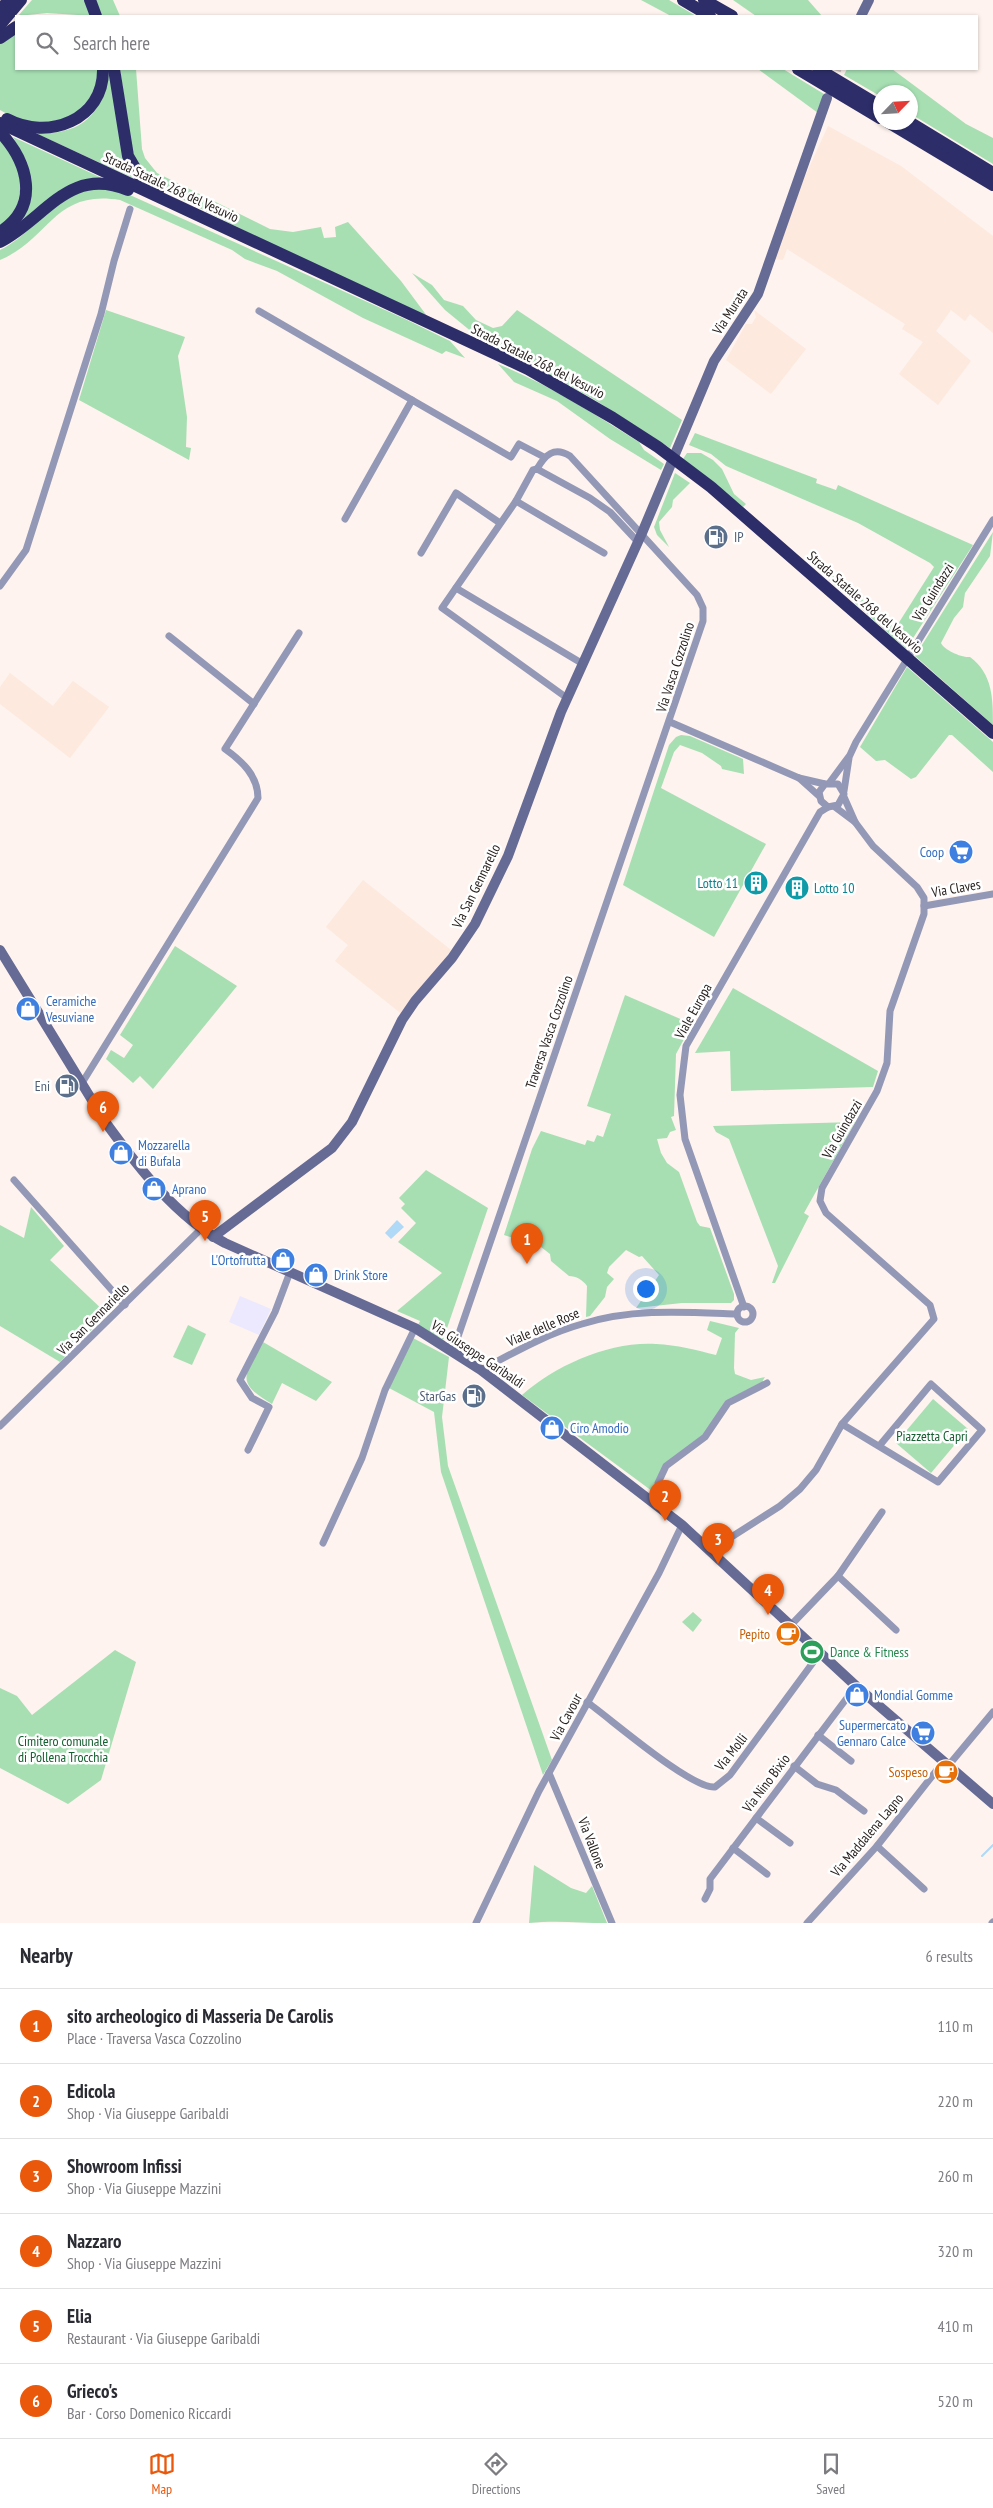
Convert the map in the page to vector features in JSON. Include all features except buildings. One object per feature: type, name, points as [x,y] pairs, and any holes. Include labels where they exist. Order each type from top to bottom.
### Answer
[{"type":"highway","points":[[0,10],[9,0]]},
{"type":"highway","points":[[0,25],[21,0]]},
{"type":"highway","points":[[90,0],[96,15]]},
{"type":"highway","points":[[683,0],[708,15]]},
{"type":"highway","points":[[704,0],[730,15]]},
{"type":"highway","points":[[723,0],[739,15]]},
{"type":"highway","points":[[0,38],[15,28]]},
{"type":"highway","points":[[0,116],[20,124],[47,127],[74,121],[92,107],[101,92],[103,70]]},
{"type":"highway","points":[[114,70],[125,146],[135,171],[152,187],[221,227]]},
{"type":"highway","points":[[800,70],[873,114]]},
{"type":"highway","points":[[820,70],[873,102]]},
{"type":"highway","name":"Strada Statale 268 del Vesuvio","points":[[0,123],[441,329],[572,393],[646,439],[685,467],[993,733]]},
{"type":"highway","points":[[918,128],[993,173]]},
{"type":"highway","points":[[901,130],[993,185]]},
{"type":"highway","points":[[0,132],[16,152],[23,167],[26,191],[18,215],[9,226],[0,232]]},
{"type":"highway","points":[[0,242],[65,193],[81,185],[96,183],[123,188],[169,208],[199,217]]},
{"type":"main road","points":[[862,15],[869,0]]},
{"type":"main road","name":"Via Murata","points":[[640,537],[714,361],[758,294],[777,236],[817,132],[827,98]]},
{"type":"main road","name":"Via San Gennarello","points":[[213,1237],[332,1148],[352,1122],[402,1020],[415,1001],[452,958],[475,924],[508,856],[568,698],[640,537]]},
{"type":"main road","name":"Via Giuseppe Garibaldi","points":[[0,950],[82,1083],[125,1148],[176,1206],[201,1229],[213,1237],[415,1328],[481,1370],[682,1525],[856,1686],[993,1804]]},
{"type":"street","points":[[0,586],[26,550],[101,314],[114,261],[130,209]]},
{"type":"street","points":[[259,311],[511,457],[519,444],[544,457]]},
{"type":"street","points":[[345,519],[412,400]]},
{"type":"street","points":[[568,698],[442,608],[516,500],[529,474],[537,469],[544,457],[555,451],[562,451],[570,456],[640,537]]},
{"type":"street","points":[[537,469],[590,498],[640,537]]},
{"type":"street","points":[[421,553],[456,493],[500,523]]},
{"type":"street","points":[[516,500],[604,553]]},
{"type":"street","name":"Via Guindazzi","points":[[827,783],[850,755],[993,520]]},
{"type":"street","name":"Via Vasca Cozzolino","points":[[640,537],[698,595],[703,608],[702,628],[670,722],[799,778],[827,783]]},
{"type":"street","points":[[456,588],[583,664]]},
{"type":"street","points":[[82,1083],[258,798],[258,790],[250,772],[225,749],[299,633]]},
{"type":"street","points":[[169,636],[254,704]]},
{"type":"street","name":"Traversa Vasca Cozzolino","points":[[453,1351],[670,722]]},
{"type":"street","name":"Via Guindazzi","points":[[844,794],[850,755]]},
{"type":"street","name":"Via Vasca Cozzolino","points":[[799,778],[820,799]]},
{"type":"street","points":[[820,812],[819,792],[827,783],[838,784],[855,822],[873,846],[917,888],[924,898],[924,906]]},
{"type":"street","points":[[832,807],[841,803],[844,794]]},
{"type":"street","points":[[820,799],[855,822]]},
{"type":"street","name":"Viale Europa","points":[[744,1307],[686,1139],[680,1096],[686,1046],[820,812],[832,807]]},
{"type":"street","name":"Via Claves","points":[[924,906],[993,894]]},
{"type":"street","name":"Via Guindazzi","points":[[711,1550],[780,1506],[800,1489],[816,1470],[842,1424],[934,1319],[930,1305],[826,1214],[820,1201],[822,1188],[877,1091],[887,1063],[890,1011],[924,914],[924,906]]},
{"type":"street","points":[[14,1180],[125,1305]]},
{"type":"street","name":"Via San Gennariello","points":[[0,1426],[201,1229]]},
{"type":"street","points":[[248,1450],[269,1407],[252,1398],[240,1380],[275,1312],[290,1272]]},
{"type":"street","points":[[744,1307],[752,1311],[750,1319],[746,1322],[741,1321],[737,1314],[744,1307]]},
{"type":"street","name":"Viale delle Rose","points":[[481,1370],[566,1329],[602,1318],[660,1312],[737,1314]]},
{"type":"street","points":[[324,1543],[362,1458],[385,1390],[415,1328]]},
{"type":"street","points":[[672,1498],[658,1483],[666,1466],[705,1438],[728,1403],[767,1383]]},
{"type":"street","points":[[842,1424],[880,1445],[938,1482],[982,1430],[931,1384],[880,1445]]},
{"type":"street","points":[[791,1625],[838,1576],[882,1512]]},
{"type":"street","name":"Via Cavour","points":[[476,1923],[549,1773],[659,1573],[682,1525]]},
{"type":"street","points":[[838,1576],[896,1630]]},
{"type":"street","name":"Via Molli","points":[[588,1702],[700,1785],[714,1787],[730,1775],[820,1652]]},
{"type":"street","name":"Via Nino Bixio","points":[[705,1899],[710,1889],[710,1879],[856,1686]]},
{"type":"street","name":"Via Maddalena Lagno","points":[[807,1923],[877,1846],[946,1763],[993,1712]]},
{"type":"street","points":[[818,1735],[852,1761]]},
{"type":"street","points":[[794,1766],[817,1784],[836,1790],[864,1811]]},
{"type":"street","name":"Via Vallone","points":[[549,1773],[612,1923]]},
{"type":"street","points":[[756,1818],[790,1843]]},
{"type":"street","points":[[877,1846],[924,1889]]},
{"type":"street","points":[[733,1848],[767,1874]]},
{"type":"shaded area","points":[[828,126],[901,166],[993,236],[993,333],[970,314],[965,321],[951,310],[936,331],[971,361],[938,405],[899,374],[923,342],[902,329],[905,324],[787,249],[783,260],[775,259],[803,181]]},
{"type":"shaded area","points":[[754,310],[806,349],[771,394],[726,360],[746,324],[752,324],[756,317]]},
{"type":"shaded area","points":[[10,673],[53,706],[73,681],[109,707],[70,758],[0,704],[0,687]]},
{"type":"shaded area","points":[[363,880],[451,950],[403,1015],[335,961],[348,945],[326,927]]},
{"type":"shaded area","points":[[240,1296],[271,1309],[259,1335],[229,1322]]},
{"type":"green space","points":[[32,0],[86,0],[93,15],[47,13],[19,15]]},
{"type":"green space","points":[[96,0],[113,0],[120,15],[102,15]]},
{"type":"green space","points":[[641,0],[669,0],[694,15],[669,15]]},
{"type":"green space","points":[[733,0],[808,0],[821,15],[755,15]]},
{"type":"green space","points":[[15,33],[15,70],[99,70],[96,89],[79,113],[52,123],[18,120],[0,110],[0,44]]},
{"type":"green space","points":[[110,70],[135,179],[31,131],[41,133],[61,132],[79,125],[94,112]]},
{"type":"green space","points":[[120,70],[136,70],[142,149],[145,158],[157,173],[270,229],[293,232],[321,227],[324,238],[336,237],[335,227],[348,222],[401,281],[427,316],[257,237],[152,184],[136,162],[131,145]]},
{"type":"green space","points":[[759,70],[785,70],[824,94],[818,113]]},
{"type":"green space","points":[[846,70],[893,70],[914,85],[873,85],[873,92],[844,75]]},
{"type":"green space","points":[[918,88],[966,124],[993,138],[993,164],[918,118]]},
{"type":"green space","points":[[0,137],[10,149],[22,180],[17,209],[0,228]]},
{"type":"green space","points":[[13,137],[104,179],[0,238],[31,184],[27,162]]},
{"type":"green space","points":[[95,188],[121,191],[405,319],[450,341],[465,358],[446,351],[442,354],[363,318],[277,271],[245,259],[232,250],[120,200],[98,199],[80,202],[66,209],[17,251],[0,260],[0,250],[19,238],[62,201],[72,195]]},
{"type":"green space","points":[[412,273],[432,285],[444,300],[463,306],[476,320],[493,328],[502,326],[517,310],[682,420],[670,448],[595,400],[547,373],[489,346],[445,310]]},
{"type":"green space","points":[[106,310],[185,337],[178,356],[187,417],[186,447],[191,448],[189,460],[79,400]]},
{"type":"green space","points":[[498,364],[552,390],[639,442],[644,450],[664,464],[661,470],[610,439],[557,401],[514,382]]},
{"type":"green space","points":[[695,433],[817,479],[816,483],[836,490],[838,485],[973,545],[906,649],[806,559],[825,569],[893,625],[898,624],[934,567],[858,523],[726,466],[711,454],[689,445]]},
{"type":"green space","points":[[687,453],[701,453],[713,460],[722,469],[734,494],[746,504],[743,507],[683,459]]},
{"type":"green space","points":[[675,473],[690,483],[673,500],[672,507],[659,522],[660,530],[669,547],[657,535],[654,527]]},
{"type":"green space","points":[[993,532],[990,556],[965,593],[963,607],[954,618],[941,643],[954,653],[970,657],[983,671],[992,697],[993,725],[915,656]]},
{"type":"green space","points":[[907,667],[993,742],[993,772],[952,735],[949,735],[916,777],[911,779],[885,760],[876,761],[860,747]]},
{"type":"green space","points":[[681,735],[690,736],[743,759],[744,774],[722,769],[721,766],[702,753],[680,745],[674,752],[661,788],[766,844],[714,937],[623,885],[669,745],[676,737]]},
{"type":"green space","points":[[175,946],[237,986],[153,1089],[140,1076],[133,1083],[106,1059],[111,1050],[124,1058],[133,1045],[120,1035]]},
{"type":"green space","points":[[733,988],[878,1071],[873,1087],[731,1091],[730,1051],[695,1053]]},
{"type":"green space","points":[[625,995],[692,1024],[676,1054],[674,1116],[671,1117],[676,1130],[670,1132],[667,1138],[657,1139],[661,1153],[667,1163],[679,1172],[697,1222],[700,1226],[710,1228],[734,1294],[734,1300],[731,1303],[682,1303],[636,1308],[659,1275],[642,1256],[639,1257],[626,1250],[609,1267],[607,1273],[614,1279],[607,1287],[605,1297],[590,1316],[586,1317],[587,1286],[583,1282],[569,1276],[551,1261],[550,1254],[541,1247],[504,1235],[532,1149],[541,1131],[585,1145],[587,1140],[594,1142],[597,1135],[603,1137],[611,1114],[587,1106]]},
{"type":"green space","points":[[855,1122],[804,1213],[809,1216],[775,1283],[772,1283],[778,1266],[729,1139],[716,1132],[713,1126]]},
{"type":"green space","points":[[426,1170],[488,1208],[443,1340],[418,1325],[420,1321],[397,1311],[442,1273],[398,1242],[416,1223],[401,1208],[405,1204],[399,1198]]},
{"type":"green space","points":[[31,1207],[64,1246],[50,1260],[107,1314],[60,1362],[0,1326],[0,1225],[24,1238]]},
{"type":"green space","points":[[710,1321],[739,1328],[735,1333],[735,1374],[751,1380],[765,1377],[762,1382],[729,1399],[700,1439],[666,1463],[652,1491],[522,1395],[567,1365],[584,1357],[620,1346],[656,1344],[716,1355],[722,1338],[707,1330]]},
{"type":"green space","points":[[188,1325],[206,1334],[192,1365],[173,1357]]},
{"type":"green space","points":[[413,1338],[449,1357],[442,1417],[448,1466],[552,1760],[543,1775],[441,1472],[434,1412],[389,1388]]},
{"type":"green space","points":[[263,1342],[332,1382],[316,1401],[282,1383],[272,1404],[252,1390],[246,1377],[251,1363]]},
{"type":"green space","name":"Piazzetta Capri","points":[[933,1399],[968,1429],[931,1473],[896,1443]]},
{"type":"green space","points":[[693,1612],[702,1620],[693,1632],[682,1622]]},
{"type":"green space","name":"Cimitero comunale di Pollena Trocchia","points":[[115,1650],[136,1662],[101,1780],[68,1804],[0,1768],[0,1688],[17,1696],[32,1715]]},
{"type":"green space","points":[[534,1865],[571,1888],[586,1893],[592,1886],[607,1923],[529,1923]]},
{"type":"water","points":[[397,1220],[404,1227],[391,1239],[385,1233]]},
{"type":"waterway","points":[[982,1856],[993,1845]]},
{"type":"tunnel","points":[[834,81],[838,70]]},
{"type":"place","name":"IP","points":[[716,537]]},
{"type":"place","name":"Coop","points":[[961,852]]},
{"type":"place","name":"Lotto 11","points":[[756,883]]},
{"type":"place","name":"Lotto 10","points":[[797,888]]},
{"type":"place","name":"Ceramiche Vesuviane","points":[[28,1009]]},
{"type":"place","name":"Eni","points":[[67,1086]]},
{"type":"place","name":"Grieco's","points":[[103,1132]]},
{"type":"place","name":"Mozzarella di Bufala","points":[[121,1153]]},
{"type":"place","name":"Aprano","points":[[154,1189]]},
{"type":"place","name":"Elia","points":[[205,1241]]},
{"type":"place","name":"L'Ortofrutta","points":[[283,1260]]},
{"type":"place","name":"sito archeologico di Masseria De Carolis","points":[[527,1264]]},
{"type":"place","name":"Drink Store","points":[[316,1275]]},
{"type":"place","name":"StarGas","points":[[474,1396]]},
{"type":"place","name":"Ciro Amodio","points":[[552,1428]]},
{"type":"place","name":"Edicola","points":[[665,1521]]},
{"type":"place","name":"Showroom Infissi","points":[[718,1564]]},
{"type":"place","name":"Nazzaro","points":[[768,1615]]},
{"type":"place","name":"Pepito","points":[[788,1634]]},
{"type":"place","name":"Dance & Fitness","points":[[812,1652]]},
{"type":"place","name":"Mondial Gomme","points":[[857,1695]]},
{"type":"place","name":"Supermercato Gennaro Calce","points":[[923,1733]]},
{"type":"place","name":"Sospeso","points":[[946,1772]]}]
